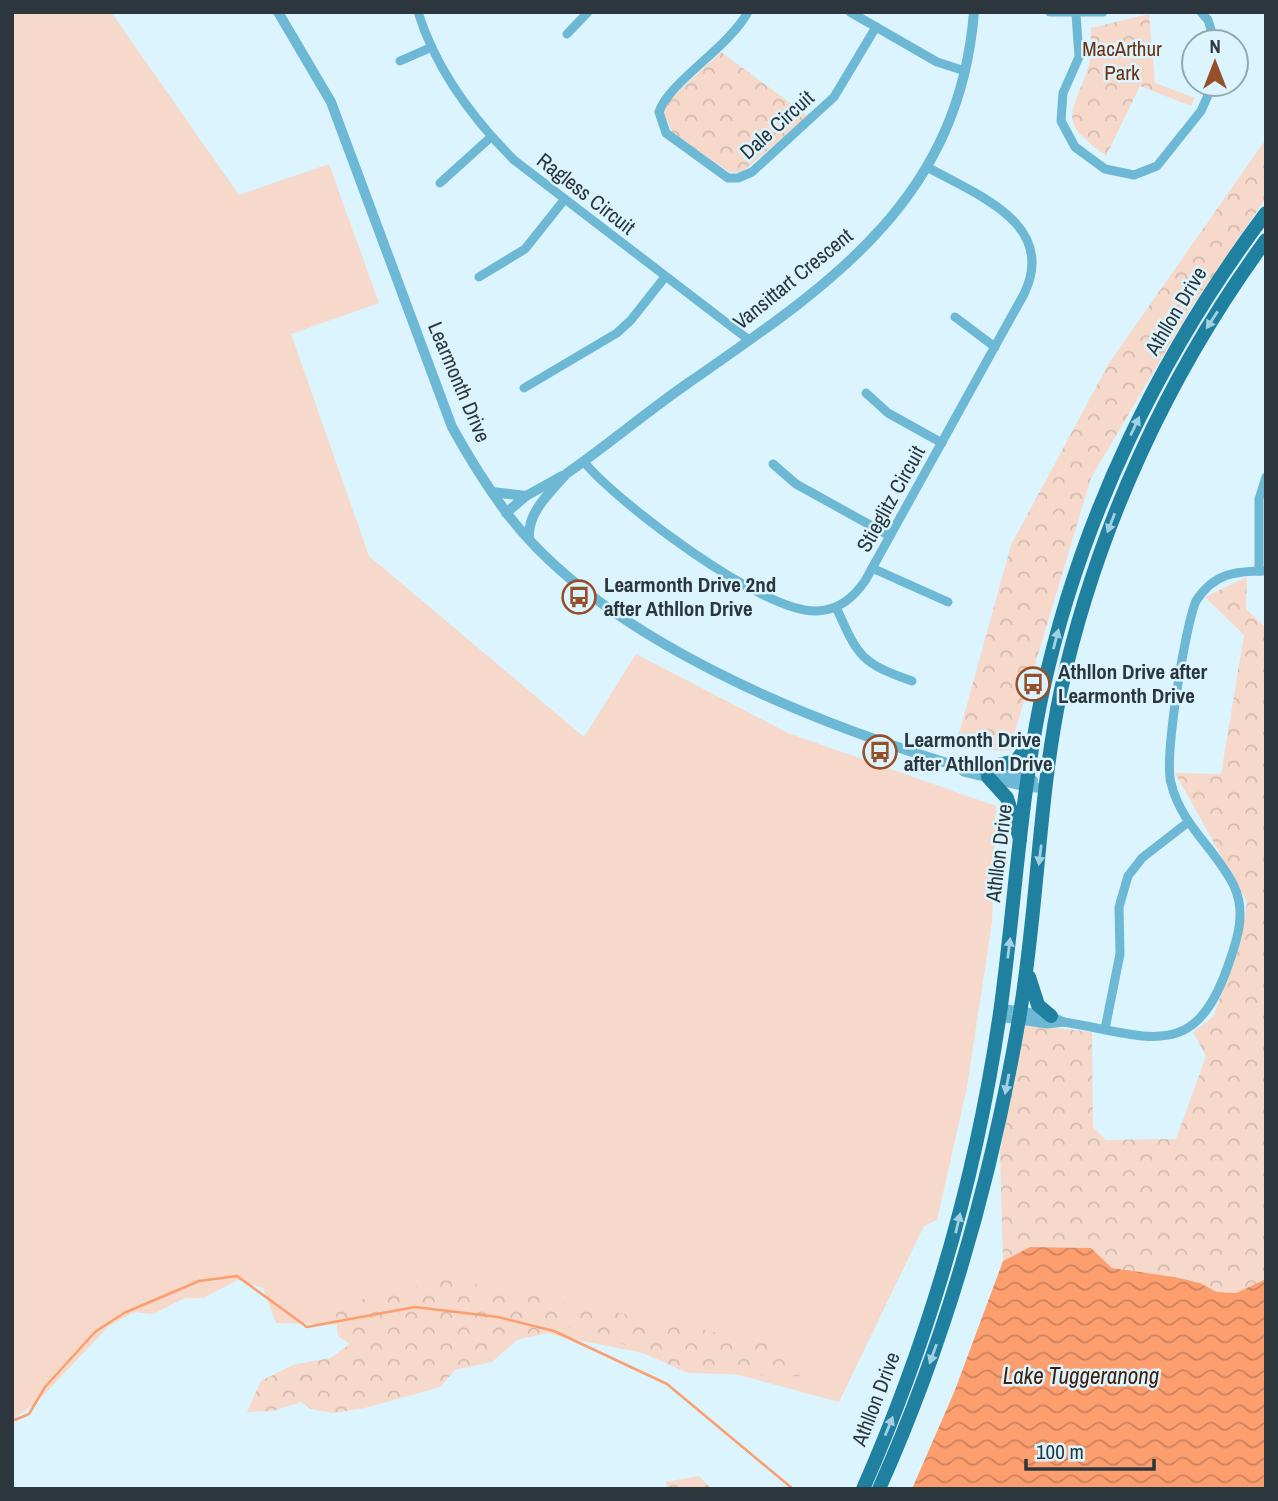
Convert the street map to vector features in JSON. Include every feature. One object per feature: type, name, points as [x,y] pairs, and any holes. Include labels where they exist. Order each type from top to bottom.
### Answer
[{"type":"main road","name":"Athllon Drive","points":[[863,1489],[907,1381],[955,1237],[975,1149],[1000,1013],[1035,732],[1067,601],[1091,528],[1121,456],[1182,339],[1266,213]]},
{"type":"main road","name":"Athllon Drive","points":[[879,1489],[919,1392],[964,1264],[985,1185],[1020,1016],[1061,692],[1091,579],[1133,470],[1175,384],[1202,336],[1266,240]]},
{"type":"main road","points":[[1021,840],[1007,798],[985,772],[1020,759],[1035,732]]},
{"type":"main road","points":[[1027,961],[1032,991],[1038,1005],[1057,1019]]},
{"type":"street","name":"Learmonth Drive","points":[[278,12],[331,102],[438,394],[460,443],[506,513],[529,539],[556,565],[613,610],[725,676],[841,728],[957,766],[967,764],[985,772],[1047,788]]},
{"type":"street","name":"Ragless Circuit","points":[[418,12],[432,47],[459,95],[491,137],[564,200],[749,341]]},
{"type":"street","points":[[567,34],[588,12]]},
{"type":"street","name":"Dale Circuit","points":[[748,12],[723,46],[667,96],[659,112],[666,133],[728,178],[738,178],[752,172],[824,108],[843,84],[876,27]]},
{"type":"street","points":[[850,12],[937,62],[965,71]]},
{"type":"street","name":"Vansittart Crescent","points":[[506,513],[526,496],[584,462],[828,281],[901,207],[929,168],[959,101],[974,12]]},
{"type":"street","points":[[1050,12],[1076,15],[1104,12]]},
{"type":"street","points":[[1201,12],[1209,20],[1211,28]]},
{"type":"street","points":[[1076,15],[1079,57],[1063,93],[1061,121],[1075,147],[1105,169],[1134,175],[1157,166],[1201,111],[1207,98]]},
{"type":"street","points":[[400,61],[432,47]]},
{"type":"street","points":[[440,183],[491,137]]},
{"type":"street","name":"Stieglitz Circuit","points":[[836,607],[857,592],[872,568],[1028,285],[1032,257],[1027,236],[1010,216],[929,168]]},
{"type":"street","points":[[479,277],[525,248],[564,200]]},
{"type":"street","points":[[524,388],[617,332],[631,320],[665,277]]},
{"type":"street","points":[[955,317],[995,346]]},
{"type":"street","points":[[866,393],[888,413],[942,443]]},
{"type":"street","points":[[584,462],[622,501],[650,524],[738,579],[802,610],[816,611],[836,607],[861,656],[871,666],[912,681]]},
{"type":"street","points":[[773,464],[796,484],[890,536]]},
{"type":"street","name":"Vansittart Crescent","points":[[529,539],[529,524],[535,513],[566,474]]},
{"type":"street","points":[[1000,1013],[1057,1019],[1149,1036],[1176,1034],[1202,1020],[1219,993],[1238,936],[1239,905],[1225,872],[1187,823],[1170,782],[1168,754],[1193,607],[1204,589],[1219,577],[1236,571],[1262,571],[1258,499],[1266,477]]},
{"type":"street","points":[[492,492],[526,496]]},
{"type":"street","points":[[872,568],[948,602]]},
{"type":"street","points":[[1105,1029],[1120,954],[1119,907],[1128,876],[1142,858],[1187,823]]},
{"type":"street","points":[[1020,1016],[1047,1024],[1057,1019]]},
{"type":"green space","points":[[12,12],[111,12],[239,195],[329,164],[379,303],[291,334],[369,556],[584,737],[636,654],[788,733],[996,806],[992,922],[967,1087],[937,1220],[924,1226],[839,1402],[690,1362],[562,1337],[478,1312],[356,1325],[276,1323],[263,1288],[238,1280],[203,1298],[185,1298],[153,1314],[135,1312],[109,1326],[36,1403],[12,1420]]},
{"type":"green space","name":"MacArthur Park","points":[[1149,14],[1155,83],[1180,92],[1180,98],[1195,98],[1191,106],[1140,86],[1106,156],[1081,135],[1072,119],[1090,60],[1091,28]]},
{"type":"green space","points":[[721,52],[808,116],[741,173],[729,172],[673,133],[663,112],[667,102]]},
{"type":"green space","points":[[1266,139],[1266,198],[1191,308],[1091,478],[1009,751],[955,748],[1011,545],[1109,363]]},
{"type":"green space","points":[[1247,577],[1246,609],[1266,628],[1266,1279],[1236,1293],[1217,1292],[1200,1283],[1175,1277],[1112,1268],[1091,1248],[1030,1247],[1003,1261],[1000,1151],[1025,1025],[1092,1032],[1093,1127],[1106,1140],[1176,1139],[1206,1056],[1193,1032],[1213,1017],[1241,942],[1247,902],[1175,773],[1221,774],[1244,635],[1205,597]]},
{"type":"green space","points":[[451,1279],[787,1347],[821,1377],[688,1373],[580,1325],[517,1340],[492,1362],[455,1370],[440,1387],[365,1408],[333,1413],[311,1409],[301,1402],[273,1411],[247,1412],[261,1381],[293,1365],[330,1358],[350,1344],[338,1336],[335,1310],[379,1293]]},
{"type":"green space","points":[[699,1476],[712,1489],[669,1489],[665,1482]]},
{"type":"water","name":"Lake Tuggeranong","points":[[1030,1247],[1091,1248],[1112,1268],[1175,1277],[1200,1283],[1217,1292],[1236,1293],[1266,1279],[1266,1489],[912,1489],[955,1390],[1003,1261]]},
{"type":"waterway","points":[[12,1421],[29,1414],[45,1387],[95,1332],[124,1313],[199,1281],[237,1276],[307,1327],[415,1307],[498,1317],[554,1331],[667,1384],[793,1489]]},
{"type":"place","name":"Learmonth Drive 2nd after Athllon Drive","points":[[579,597]]},
{"type":"place","name":"Athllon Drive after Learmonth Drive","points":[[1033,684]]},
{"type":"place","name":"Learmonth Drive after Athllon Drive","points":[[880,752]]}]
